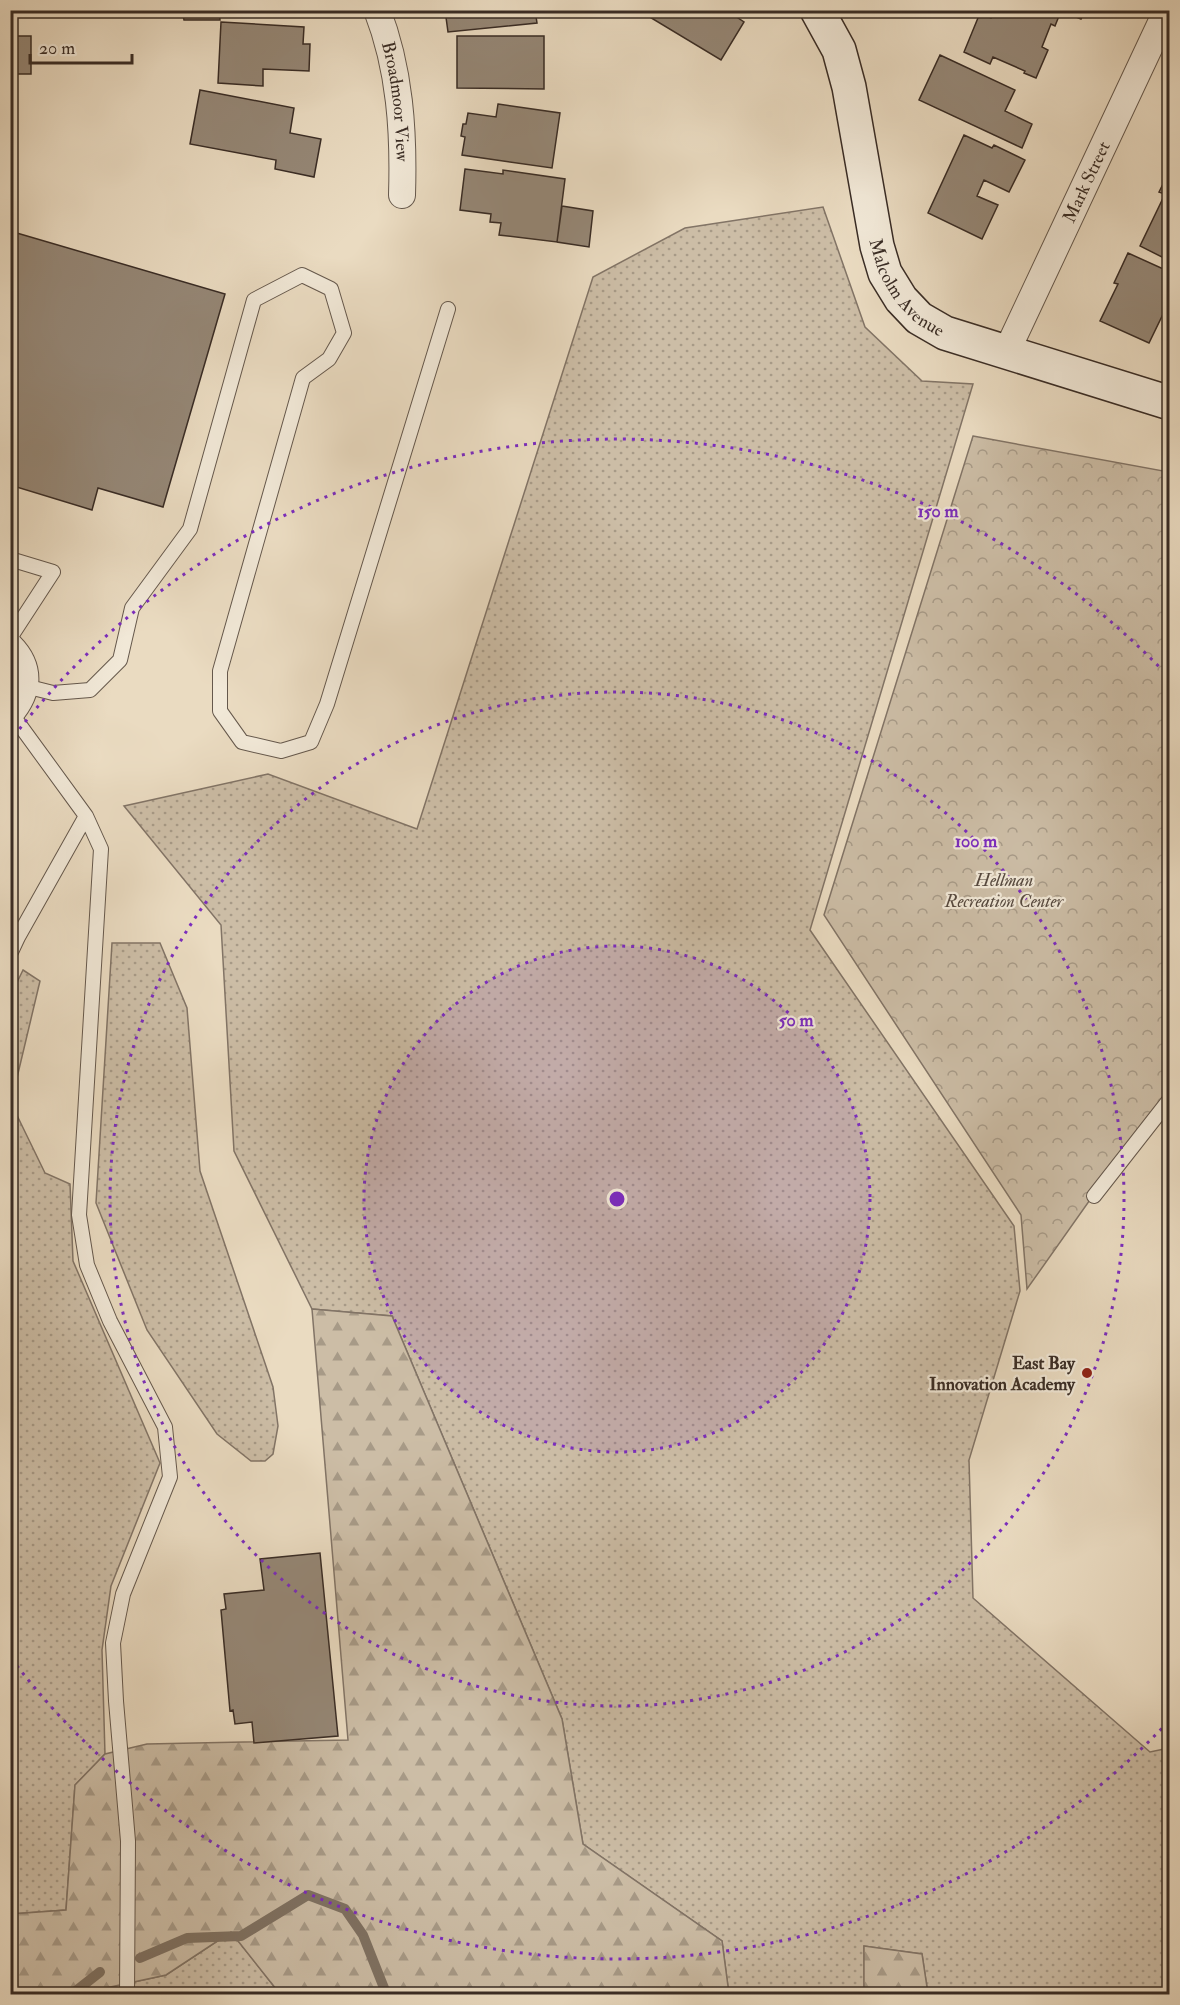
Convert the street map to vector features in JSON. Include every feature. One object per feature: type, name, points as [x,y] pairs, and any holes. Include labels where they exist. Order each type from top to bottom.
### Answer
[{"type":"street","name":"Broadmoor View","points":[[377,10],[385,31],[396,76],[402,130],[402,195]]},
{"type":"street","name":"Malcolm Avenue","points":[[817,10],[839,50],[849,87],[877,246],[885,273],[901,299],[919,318],[945,333],[1170,403]]},
{"type":"street","name":"Mark Street","points":[[1006,352],[1167,10]]},
{"type":"street","points":[[10,646],[22,662],[26,673],[21,701],[11,713]]},
{"type":"lane","points":[[25,686],[53,693],[90,690],[120,660],[132,608],[190,529],[254,300],[302,275],[332,289],[344,333],[329,359],[303,378],[220,671],[220,711],[242,742],[281,751],[311,742],[327,704],[448,309]]},
{"type":"lane","points":[[10,559],[52,572],[10,638]]},
{"type":"lane","points":[[11,713],[86,816],[101,849],[78,1215],[87,1265],[110,1321],[165,1427],[170,1477],[123,1594],[113,1642],[128,1841],[127,1995]]},
{"type":"lane","points":[[10,954],[86,816]]},
{"type":"lane","points":[[1095,1196],[1170,1099]]},
{"type":"green space","points":[[823,207],[865,327],[922,381],[973,384],[810,930],[1014,1226],[1020,1291],[969,1460],[973,1598],[1150,1752],[1169,1748],[1169,1994],[928,1994],[922,1954],[864,1946],[864,1994],[729,1994],[722,1941],[583,1844],[562,1719],[392,1316],[312,1309],[234,1151],[221,925],[124,806],[268,774],[417,829],[593,277],[685,228]]},
{"type":"green space","name":"Hellman Recreation Center","points":[[973,436],[1169,472],[1169,1088],[1027,1289],[1021,1215],[824,915]]},
{"type":"green space","points":[[112,943],[160,943],[187,1008],[200,1171],[273,1387],[278,1426],[273,1454],[265,1461],[251,1461],[217,1434],[147,1330],[96,1203]]},
{"type":"green space","points":[[23,970],[40,981],[11,1103],[45,1173],[70,1184],[73,1261],[160,1463],[111,1586],[102,1650],[105,1754],[75,1785],[66,1910],[11,1914],[10,997]]},
{"type":"green space","points":[[312,1309],[392,1316],[562,1719],[583,1844],[722,1941],[729,1994],[280,1994],[231,1932],[166,1975],[78,1994],[11,1994],[11,1914],[66,1910],[75,1785],[105,1754],[147,1744],[348,1740]]},
{"type":"green space","points":[[231,1932],[280,1994],[78,1994],[166,1975]]},
{"type":"green space","points":[[864,1946],[922,1954],[928,1994],[864,1994]]},
{"type":"building","points":[[182,10],[219,10],[220,20],[184,20]]},
{"type":"building","points":[[445,10],[535,10],[537,23],[448,32]]},
{"type":"building","points":[[638,10],[726,10],[744,22],[721,60]]},
{"type":"building","points":[[994,10],[1085,10],[1081,19],[1061,11],[1055,26],[1051,24],[1042,47],[1048,50],[1036,78],[993,57],[990,64],[964,52],[980,13],[991,18]]},
{"type":"building","points":[[221,22],[304,27],[303,44],[310,44],[309,71],[263,69],[263,86],[218,83]]},
{"type":"building","points":[[10,26],[17,26],[17,70],[10,70]]},
{"type":"building","points":[[17,36],[31,36],[31,74],[17,74]]},
{"type":"building","points":[[457,36],[544,36],[544,89],[457,88]]},
{"type":"building","points":[[940,55],[1015,90],[1005,111],[1032,124],[1022,148],[919,100]]},
{"type":"building","points":[[200,90],[294,108],[290,133],[321,139],[314,177],[275,169],[276,160],[190,144]]},
{"type":"building","points":[[498,104],[560,113],[552,168],[462,155],[465,137],[461,136],[468,113],[496,117]]},
{"type":"building","points":[[964,135],[992,148],[994,145],[1025,160],[1009,192],[984,180],[977,196],[998,205],[982,239],[928,213]]},
{"type":"building","points":[[465,169],[503,174],[503,170],[565,179],[557,242],[499,235],[501,223],[490,222],[491,214],[460,210]]},
{"type":"building","points":[[1170,170],[1170,261],[1140,246],[1165,194],[1159,192]]},
{"type":"building","points":[[562,206],[593,211],[589,247],[557,242]]},
{"type":"building","points":[[10,231],[225,294],[163,507],[98,488],[92,510],[10,485]]},
{"type":"building","points":[[1128,253],[1170,272],[1170,307],[1167,306],[1149,343],[1100,321],[1118,284],[1114,283]]},
{"type":"building","points":[[320,1553],[338,1736],[254,1743],[252,1722],[235,1724],[233,1710],[230,1711],[221,1610],[226,1609],[224,1594],[264,1590],[260,1559]]},
{"type":"waterway","points":[[140,1958],[187,1938],[241,1936],[308,1895],[345,1909],[363,1935],[386,1993],[390,1994]]},
{"type":"waterway","points":[[72,1994],[100,1972]]},
{"type":"place","name":"East Bay Innovation Academy","points":[[1087,1373]]}]
